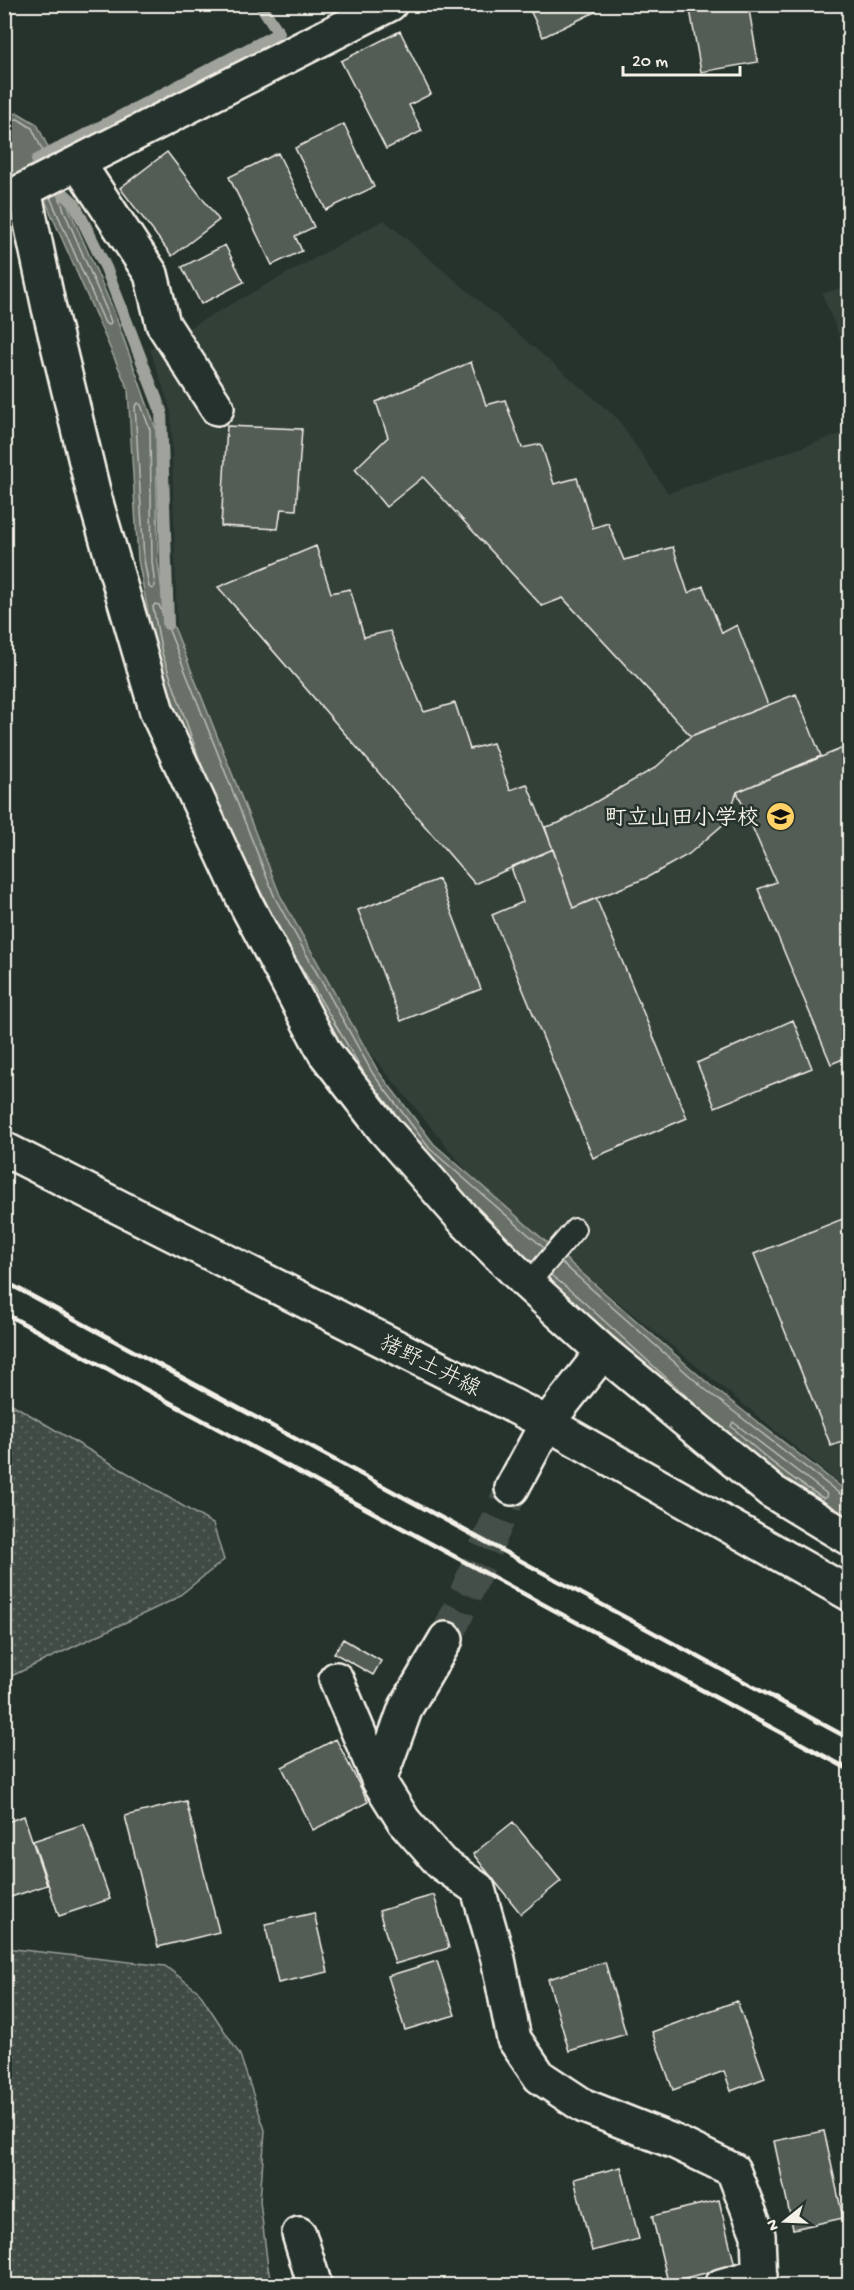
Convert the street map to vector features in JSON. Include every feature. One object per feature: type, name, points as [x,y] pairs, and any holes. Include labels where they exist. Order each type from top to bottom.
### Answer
[{"type":"street","points":[[390,4],[24,190],[49,308],[95,499],[157,712],[246,903],[325,1053],[392,1138],[465,1221],[528,1284],[603,1352],[771,1491],[849,1539]]},
{"type":"street","points":[[70,167],[151,274],[164,324],[217,408]]},
{"type":"street","name":"猪野土井線","points":[[4,1149],[547,1423],[849,1594]]},
{"type":"street","points":[[512,1488],[547,1423],[603,1352]]},
{"type":"street","points":[[379,1781],[406,1707],[446,1639]]},
{"type":"street","points":[[336,1679],[379,1781],[404,1821],[441,1863],[478,1889],[498,1959],[514,2039],[540,2077],[584,2106],[675,2142],[733,2170],[758,2235],[760,2280],[721,2286]]},
{"type":"street","points":[[298,2234],[315,2286]]},
{"type":"lane","points":[[528,1284],[574,1229]]},
{"type":"shaded area","points":[[384,220],[617,418],[668,493],[849,431],[849,1491],[484,1192],[361,1042],[274,885],[177,635],[171,412],[150,349]]},
{"type":"shaded area","points":[[850,285],[849,360],[822,294]]},
{"type":"shaded area","points":[[5,1400],[213,1524],[224,1560],[175,1599],[5,1679]]},
{"type":"shaded area","points":[[5,1948],[165,1966],[199,1992],[240,2055],[265,2130],[260,2201],[272,2285],[5,2285]]},
{"type":"water","points":[[18,113],[37,124],[53,158],[70,211],[113,309],[156,429],[158,562],[163,599],[280,895],[378,1071],[434,1144],[710,1385],[849,1493],[849,1530],[792,1494],[572,1300],[491,1235],[370,1096],[283,949],[208,801],[156,654],[138,560],[128,389],[45,200],[22,180],[5,179],[4,116]]},
{"type":"building","points":[[527,4],[592,4],[595,12],[543,37]]},
{"type":"building","points":[[689,4],[748,4],[758,62],[701,72]]},
{"type":"building","points":[[400,31],[431,94],[409,105],[422,131],[386,149],[341,61]]},
{"type":"building","points":[[344,124],[374,187],[326,210],[295,148]]},
{"type":"building","points":[[167,152],[219,220],[172,256],[120,188]]},
{"type":"building","points":[[278,153],[314,227],[295,236],[302,251],[272,265],[229,177]]},
{"type":"building","points":[[225,245],[244,282],[201,304],[182,267]]},
{"type":"building","points":[[471,362],[486,405],[505,400],[522,448],[541,444],[554,484],[577,478],[593,528],[608,523],[624,560],[673,547],[688,593],[703,586],[722,633],[737,625],[768,705],[691,736],[563,598],[542,606],[423,477],[386,507],[355,469],[388,437],[376,402]]},
{"type":"building","points":[[227,426],[302,429],[296,510],[281,509],[278,529],[221,526]]},
{"type":"building","points":[[316,546],[331,593],[350,589],[364,637],[390,631],[424,712],[455,703],[470,749],[493,743],[510,790],[527,784],[553,849],[475,884],[218,587]]},
{"type":"building","points":[[796,694],[821,756],[737,792],[726,822],[689,854],[646,878],[573,908],[545,827],[559,823],[655,768],[691,736]]},
{"type":"building","points":[[850,745],[850,1056],[831,1064],[758,889],[776,882],[737,792]]},
{"type":"building","points":[[553,849],[573,908],[596,898],[687,1118],[593,1158],[492,915],[523,902],[511,867]]},
{"type":"building","points":[[439,879],[481,989],[401,1021],[358,910]]},
{"type":"building","points":[[793,1020],[812,1068],[715,1107],[697,1063]]},
{"type":"building","points":[[850,1216],[850,1439],[831,1446],[754,1254]]},
{"type":"building","points":[[343,1639],[381,1661],[373,1675],[334,1653]]},
{"type":"building","points":[[336,1739],[368,1802],[313,1830],[282,1767]]},
{"type":"building","points":[[186,1801],[219,1932],[158,1947],[125,1816]]},
{"type":"building","points":[[24,1816],[47,1885],[8,1898],[4,1887],[4,1823]]},
{"type":"building","points":[[513,1822],[561,1881],[521,1914],[473,1854]]},
{"type":"building","points":[[84,1824],[110,1899],[59,1916],[33,1841]]},
{"type":"building","points":[[434,1895],[449,1948],[395,1964],[379,1911]]},
{"type":"building","points":[[314,1913],[328,1972],[278,1983],[265,1924]]},
{"type":"building","points":[[437,1961],[455,2015],[405,2030],[388,1976]]},
{"type":"building","points":[[605,1962],[626,2034],[569,2051],[548,1979]]},
{"type":"building","points":[[737,2001],[765,2078],[731,2091],[724,2071],[673,2090],[652,2032]]},
{"type":"building","points":[[824,2131],[843,2218],[793,2229],[774,2141]]},
{"type":"building","points":[[621,2167],[639,2239],[592,2251],[574,2179]]},
{"type":"building","points":[[719,2200],[735,2266],[668,2282],[652,2216]]},
{"type":"waterway","points":[[37,160],[279,33],[260,4]]},
{"type":"waterway","points":[[54,185],[74,203],[106,268],[161,411],[168,624]]},
{"type":"tunnel","points":[[446,1639],[512,1488]]},
{"type":"railway","points":[[4,1281],[850,1739]]},
{"type":"railway","points":[[4,1313],[850,1770]]},
{"type":"place","name":"町立山田小学校","points":[[780,816]]}]
